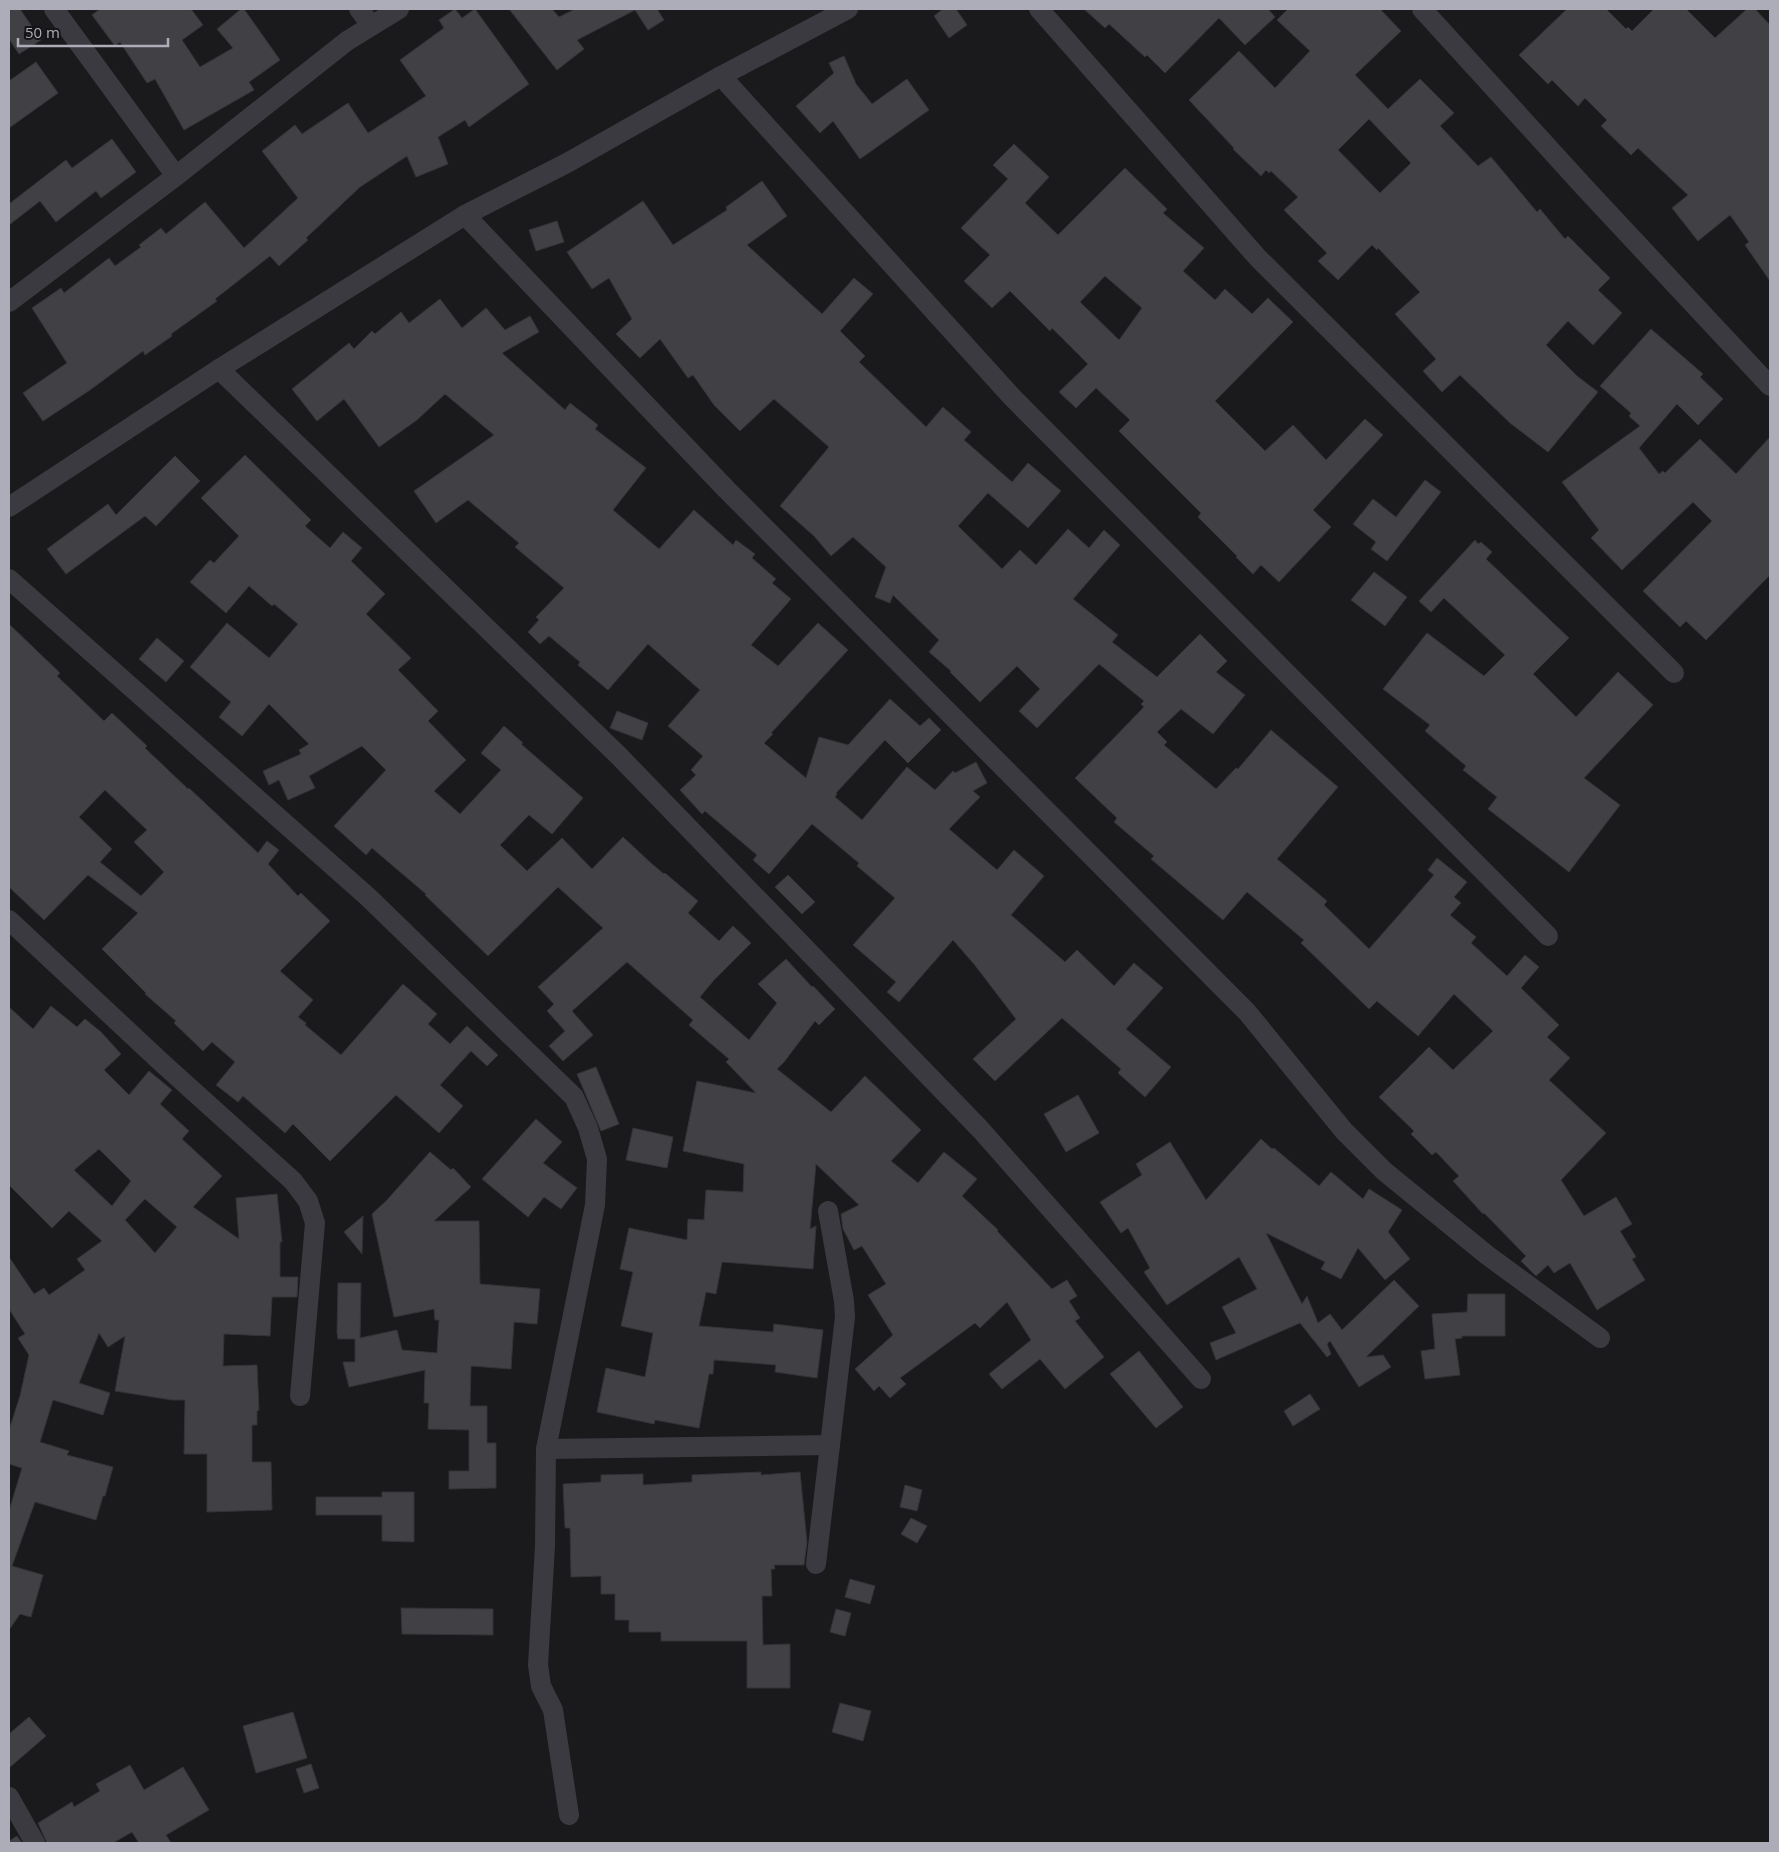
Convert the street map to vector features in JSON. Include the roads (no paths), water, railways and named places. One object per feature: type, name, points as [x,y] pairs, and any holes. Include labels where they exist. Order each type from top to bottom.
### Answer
[{"type":"street","points":[[54,9],[176,176]]},
{"type":"street","points":[[359,9],[371,25]]},
{"type":"street","points":[[9,302],[176,176],[347,41],[399,9]]},
{"type":"street","points":[[9,507],[219,369],[465,215],[567,163],[721,76],[848,9]]},
{"type":"street","points":[[1039,9],[1258,258],[1674,673]]},
{"type":"street","points":[[1422,9],[1585,188],[1770,386]]},
{"type":"street","points":[[721,76],[1012,397],[1548,936]]},
{"type":"street","points":[[465,215],[726,488],[1247,1012],[1344,1131],[1384,1171],[1488,1255],[1600,1338]]},
{"type":"street","points":[[219,369],[626,763],[980,1128],[1201,1379]]},
{"type":"street","points":[[9,579],[368,897],[574,1097],[588,1128],[597,1159],[595,1205],[546,1448],[545,1546],[538,1665],[541,1686],[553,1710],[569,1815]]},
{"type":"street","points":[[9,920],[161,1062],[293,1181],[308,1201],[315,1223],[300,1396]]},
{"type":"street","points":[[816,1564],[844,1334],[844,1302],[828,1211]]},
{"type":"street","points":[[546,1448],[830,1445]]},
{"type":"street","points":[[9,1797],[35,1843]]}]
